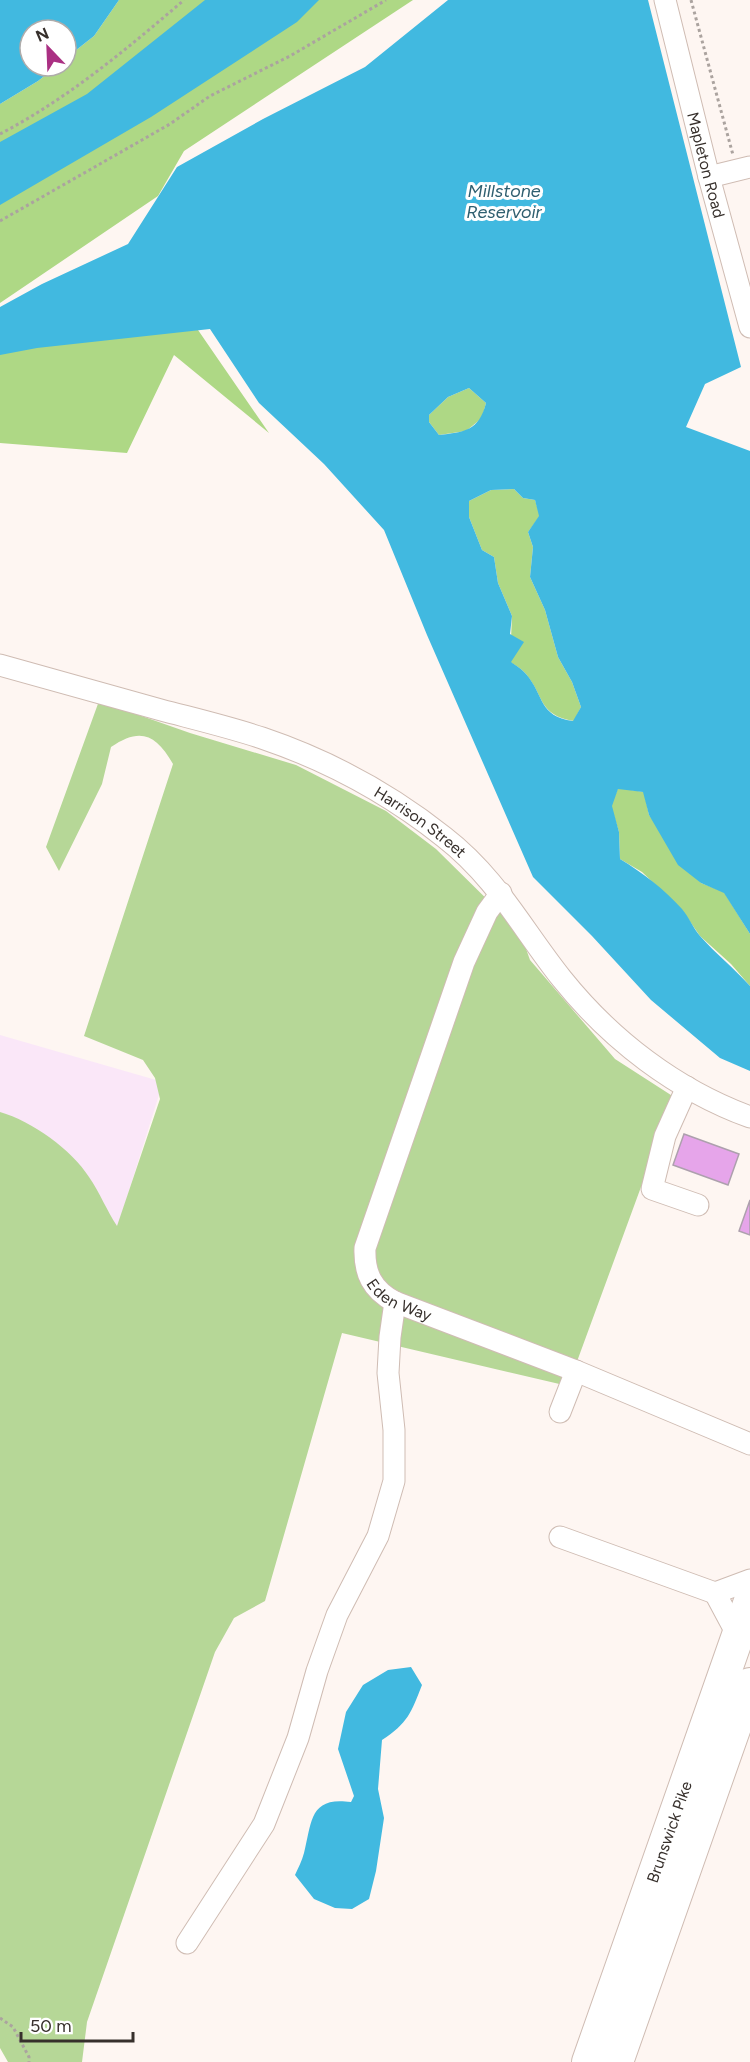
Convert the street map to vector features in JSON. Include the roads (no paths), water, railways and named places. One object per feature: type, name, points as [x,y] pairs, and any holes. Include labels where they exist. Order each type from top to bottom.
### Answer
[{"type":"highway","name":"Brunswick Pike","points":[[588,2062],[750,1601]]},
{"type":"highway","name":"Brunswick Pike","points":[[617,2062],[750,1684]]},
{"type":"street","name":"Mapleton Road","points":[[665,0],[709,177],[750,327]]},
{"type":"street","points":[[709,177],[745,168]]},
{"type":"street","name":"Harrison Street","points":[[0,665],[261,738],[311,758],[365,785],[426,824],[462,852],[501,893],[562,979],[596,1017],[631,1049],[687,1087],[750,1117]]},
{"type":"street","name":"Eden Way","points":[[501,893],[483,919],[464,962],[365,1248],[364,1262],[370,1281],[384,1296],[395,1302],[576,1371],[750,1443]]},
{"type":"street","points":[[687,1087],[665,1136],[652,1188],[698,1205]]},
{"type":"street","points":[[187,1942],[264,1824],[298,1738],[317,1671],[337,1615],[378,1536],[394,1481],[394,1430],[388,1373],[395,1302]]},
{"type":"street","points":[[560,1412],[576,1371]]},
{"type":"street","points":[[560,1537],[715,1593],[750,1580]]},
{"type":"street","points":[[715,1593],[738,1636]]},
{"type":"water","points":[[0,0],[119,0],[94,36],[78,49],[78,18],[18,18],[18,78],[42,78],[0,104]]},
{"type":"water","points":[[205,0],[319,0],[297,22],[151,117],[0,205],[0,142],[87,94]]},
{"type":"water","name":"Millstone Reservoir","points":[[448,0],[648,0],[741,367],[705,384],[686,427],[750,451],[750,934],[724,893],[701,883],[678,865],[649,815],[643,792],[618,789],[612,806],[619,832],[620,859],[653,882],[675,902],[700,936],[750,986],[750,1071],[720,1058],[651,1000],[533,877],[427,635],[384,530],[324,464],[259,403],[210,329],[37,348],[0,355],[0,307],[42,284],[128,244],[177,167],[263,119],[365,67]],"holes":[[[469,388],[486,403],[479,419],[475,425],[463,431],[439,435],[429,422],[429,415],[448,397]],[[514,489],[523,498],[535,500],[539,516],[528,532],[533,547],[530,577],[545,610],[558,657],[572,682],[581,707],[573,721],[554,715],[548,710],[526,674],[511,662],[524,642],[510,634],[512,616],[498,583],[494,557],[482,550],[469,517],[469,501],[491,490]]]},
{"type":"water","points":[[411,1667],[422,1685],[403,1723],[382,1740],[378,1789],[384,1818],[369,1899],[352,1909],[335,1908],[314,1899],[295,1875],[303,1856],[311,1822],[320,1807],[337,1801],[351,1802],[354,1796],[338,1749],[346,1712],[363,1685],[388,1670]]}]
